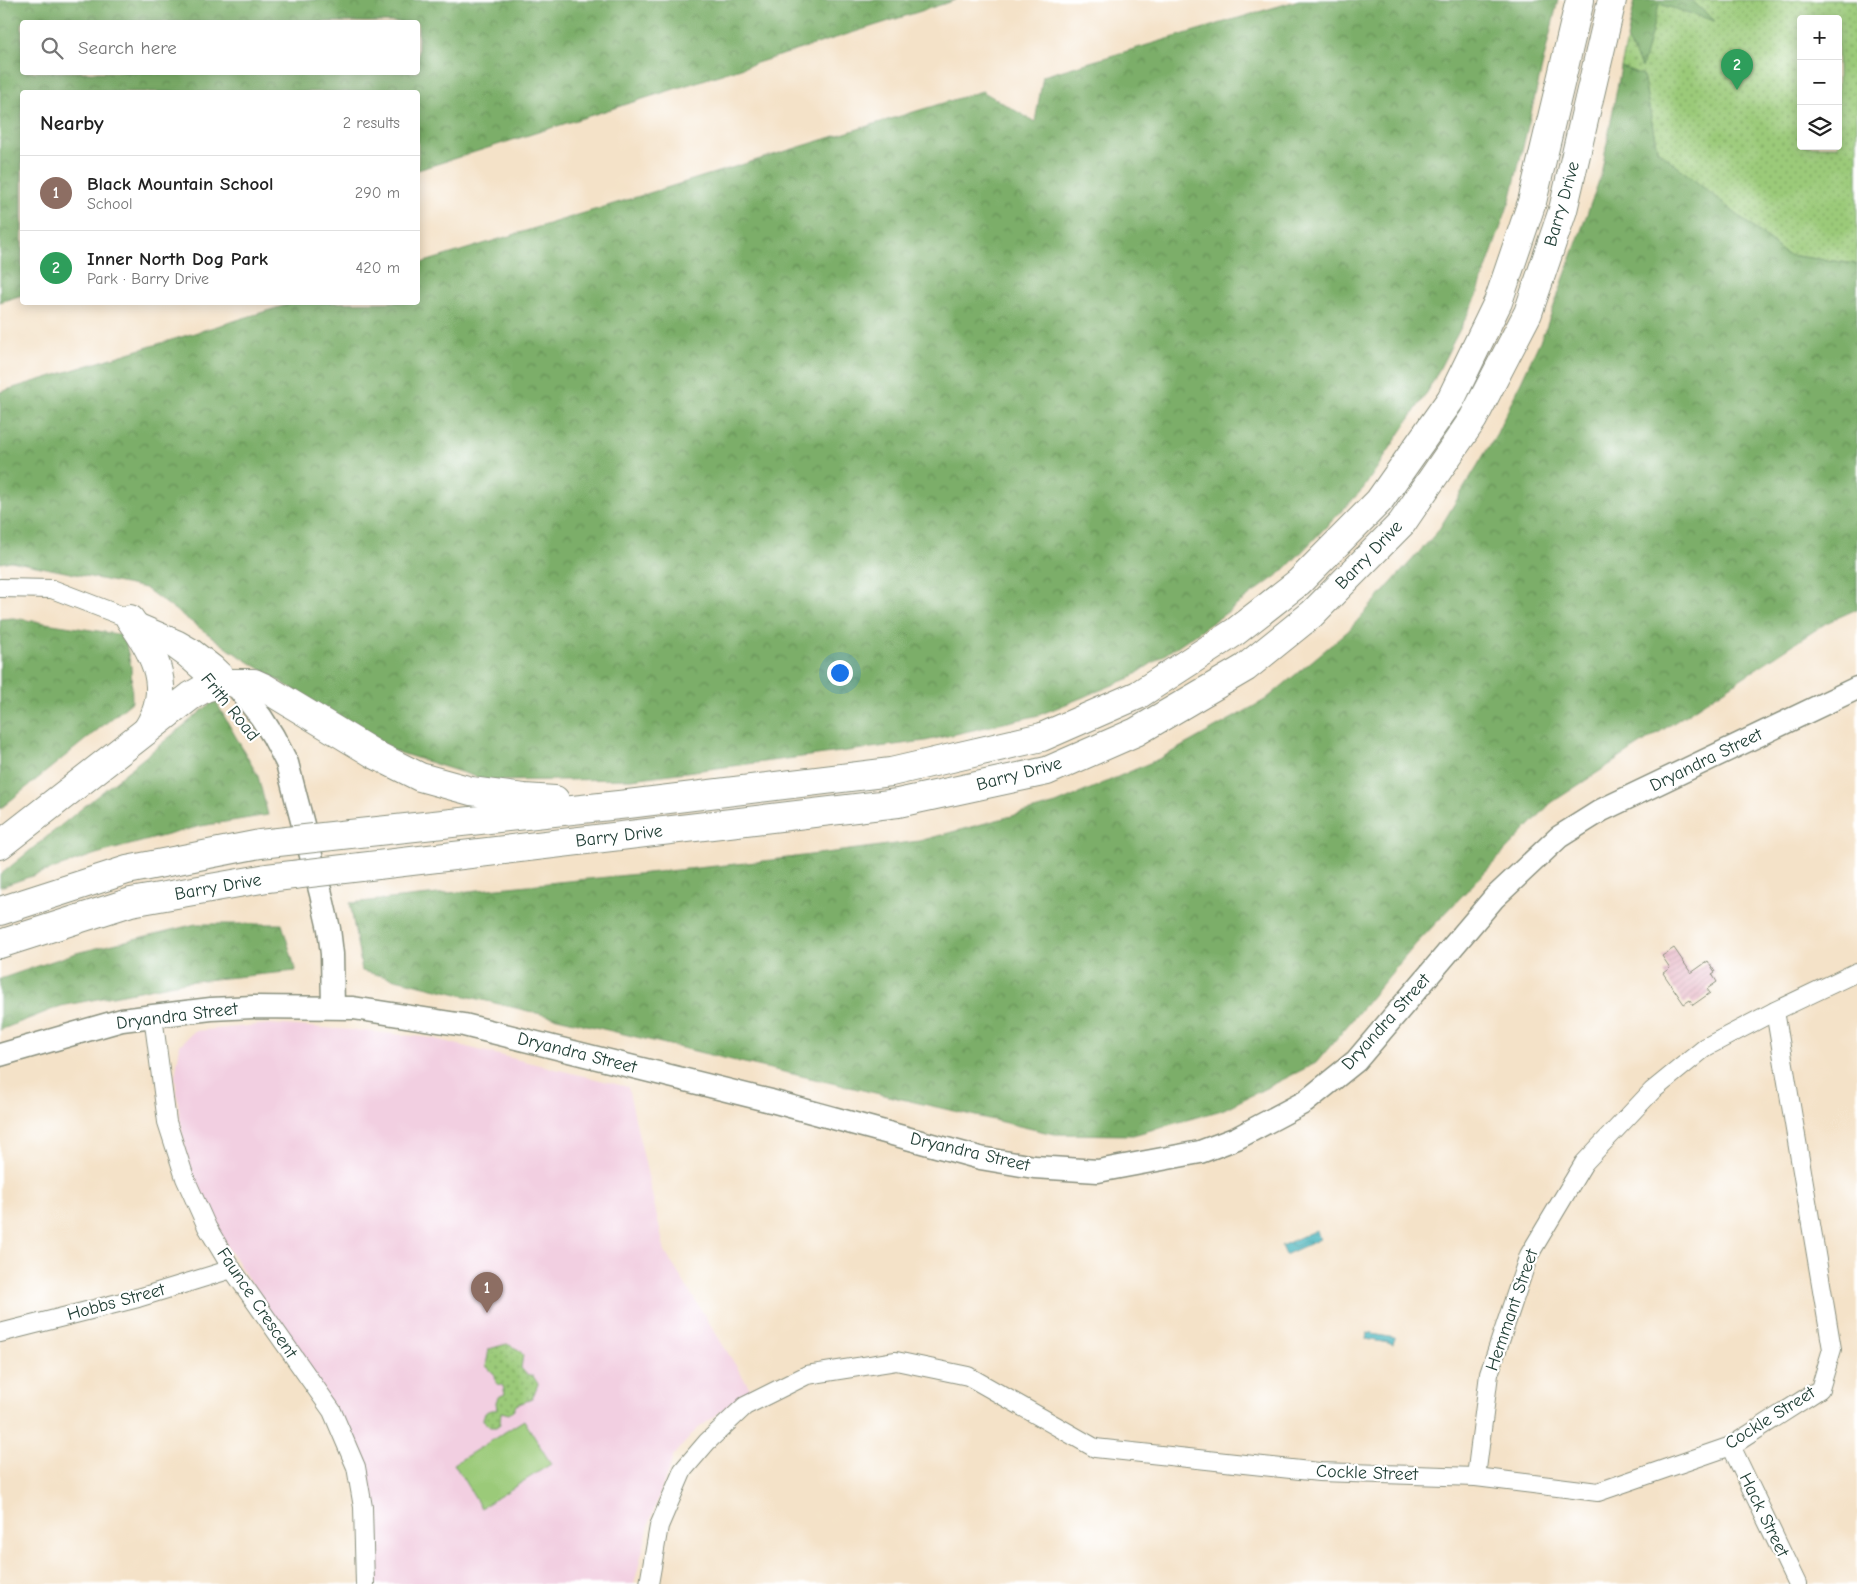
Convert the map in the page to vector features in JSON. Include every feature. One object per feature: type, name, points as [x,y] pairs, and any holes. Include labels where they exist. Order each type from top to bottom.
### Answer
[{"type":"main road","name":"Barry Drive","points":[[0,911],[127,870],[260,844],[628,804],[891,772],[1042,737],[1138,695],[1234,632],[1299,582],[1379,501],[1451,399],[1498,302],[1532,202],[1580,0]]},
{"type":"main road","name":"Barry Drive","points":[[0,944],[131,902],[268,878],[898,803],[1047,770],[1136,732],[1245,668],[1312,614],[1402,523],[1473,419],[1528,313],[1563,210],[1612,0]]},
{"type":"main road","points":[[130,619],[146,642],[159,675],[160,690],[157,710],[146,731]]},
{"type":"main road","points":[[0,845],[191,696],[205,688],[225,684],[254,682],[376,755],[420,777],[471,791],[500,795],[628,804]]},
{"type":"street","name":"Frith Road","points":[[0,588],[52,589],[130,619],[225,684],[272,764],[301,820],[329,929],[332,954],[333,1007]]},
{"type":"street","name":"Dryandra Street","points":[[0,1055],[122,1020],[152,1016],[211,1009],[253,1007],[333,1007],[374,1010],[464,1024],[771,1101],[980,1158],[1034,1167],[1098,1172],[1200,1152],[1237,1138],[1305,1102],[1356,1061],[1494,898],[1559,837],[1602,810],[1857,688]]},
{"type":"street","name":"Hemmant Street","points":[[1476,1478],[1489,1374],[1529,1255],[1584,1163],[1652,1091],[1706,1047],[1775,1011],[1857,972]]},
{"type":"street","name":"Cockle Street","points":[[649,1584],[659,1526],[683,1470],[707,1442],[746,1406],[807,1374],[896,1361],[968,1376],[1095,1448],[1319,1472],[1476,1478],[1598,1492],[1731,1446],[1820,1389],[1832,1349],[1775,1011]]},
{"type":"street","name":"Faunce Crescent","points":[[152,1016],[167,1122],[185,1178],[207,1227],[232,1269],[332,1411],[356,1467],[364,1507],[365,1584]]},
{"type":"street","name":"Hobbs Street","points":[[0,1334],[138,1298],[232,1269]]},
{"type":"street","name":"Hack Street","points":[[1731,1446],[1798,1584]]},
{"type":"shaded area","points":[[269,1024],[431,1038],[628,1087],[665,1252],[751,1390],[696,1430],[674,1455],[651,1518],[634,1584],[369,1584],[360,1465],[212,1222],[192,1178],[181,1127],[175,1077],[180,1045],[194,1031]]},
{"type":"green space","points":[[0,0],[956,0],[420,169],[420,90],[20,90],[20,296],[0,302]]},
{"type":"green space","points":[[1299,0],[1558,0],[1511,197],[1476,298],[1428,391],[1363,489],[1283,571],[1222,616],[1130,678],[1039,715],[925,741],[632,779],[489,781],[388,749],[230,650],[145,588],[11,561],[0,563],[0,392],[286,305],[420,305],[420,263],[982,91],[1035,122],[1043,76]]},
{"type":"green space","points":[[1635,0],[1691,0],[1715,21],[1659,4],[1642,68],[1627,39]]},
{"type":"green space","points":[[1691,0],[1857,0],[1857,264],[1787,255],[1657,150],[1643,75],[1621,67],[1627,39],[1642,67],[1659,3],[1699,16],[1700,8]]},
{"type":"green space","points":[[1621,67],[1643,75],[1657,150],[1787,255],[1857,264],[1857,609],[1826,623],[1551,803],[1415,945],[1316,1063],[1222,1110],[1133,1135],[1054,1134],[736,1061],[362,971],[350,903],[756,862],[919,841],[1056,804],[1161,758],[1265,700],[1348,631],[1438,531],[1497,433],[1546,328],[1601,175]]},
{"type":"green space","points":[[13,618],[124,635],[131,667],[132,702],[0,809],[0,619]]},
{"type":"green space","points":[[215,700],[258,776],[268,815],[201,826],[96,854],[0,887],[0,875]]},
{"type":"green space","points":[[196,924],[282,924],[296,971],[185,982],[61,1006],[0,1030],[0,979],[76,953]]},
{"type":"green space","points":[[507,1344],[519,1350],[523,1355],[521,1368],[526,1374],[533,1376],[538,1384],[532,1399],[516,1405],[509,1414],[501,1412],[500,1424],[496,1427],[490,1427],[483,1421],[484,1415],[491,1410],[497,1410],[496,1402],[498,1397],[505,1394],[503,1386],[496,1383],[495,1375],[486,1366],[489,1349]]},
{"type":"green space","points":[[524,1420],[551,1464],[481,1508],[454,1464]]},
{"type":"water","points":[[1316,1230],[1320,1239],[1285,1255],[1281,1246]]},
{"type":"water","points":[[1367,1333],[1395,1338],[1393,1344],[1366,1339]]},
{"type":"building","points":[[1674,948],[1691,973],[1708,961],[1715,972],[1712,974],[1717,982],[1707,989],[1710,993],[1693,1005],[1690,1000],[1684,1004],[1663,973],[1670,968],[1662,956]]},
{"type":"place","name":"Inner North Dog Park","points":[[1737,90]]},
{"type":"place","name":"Black Mountain School","points":[[487,1313]]}]
